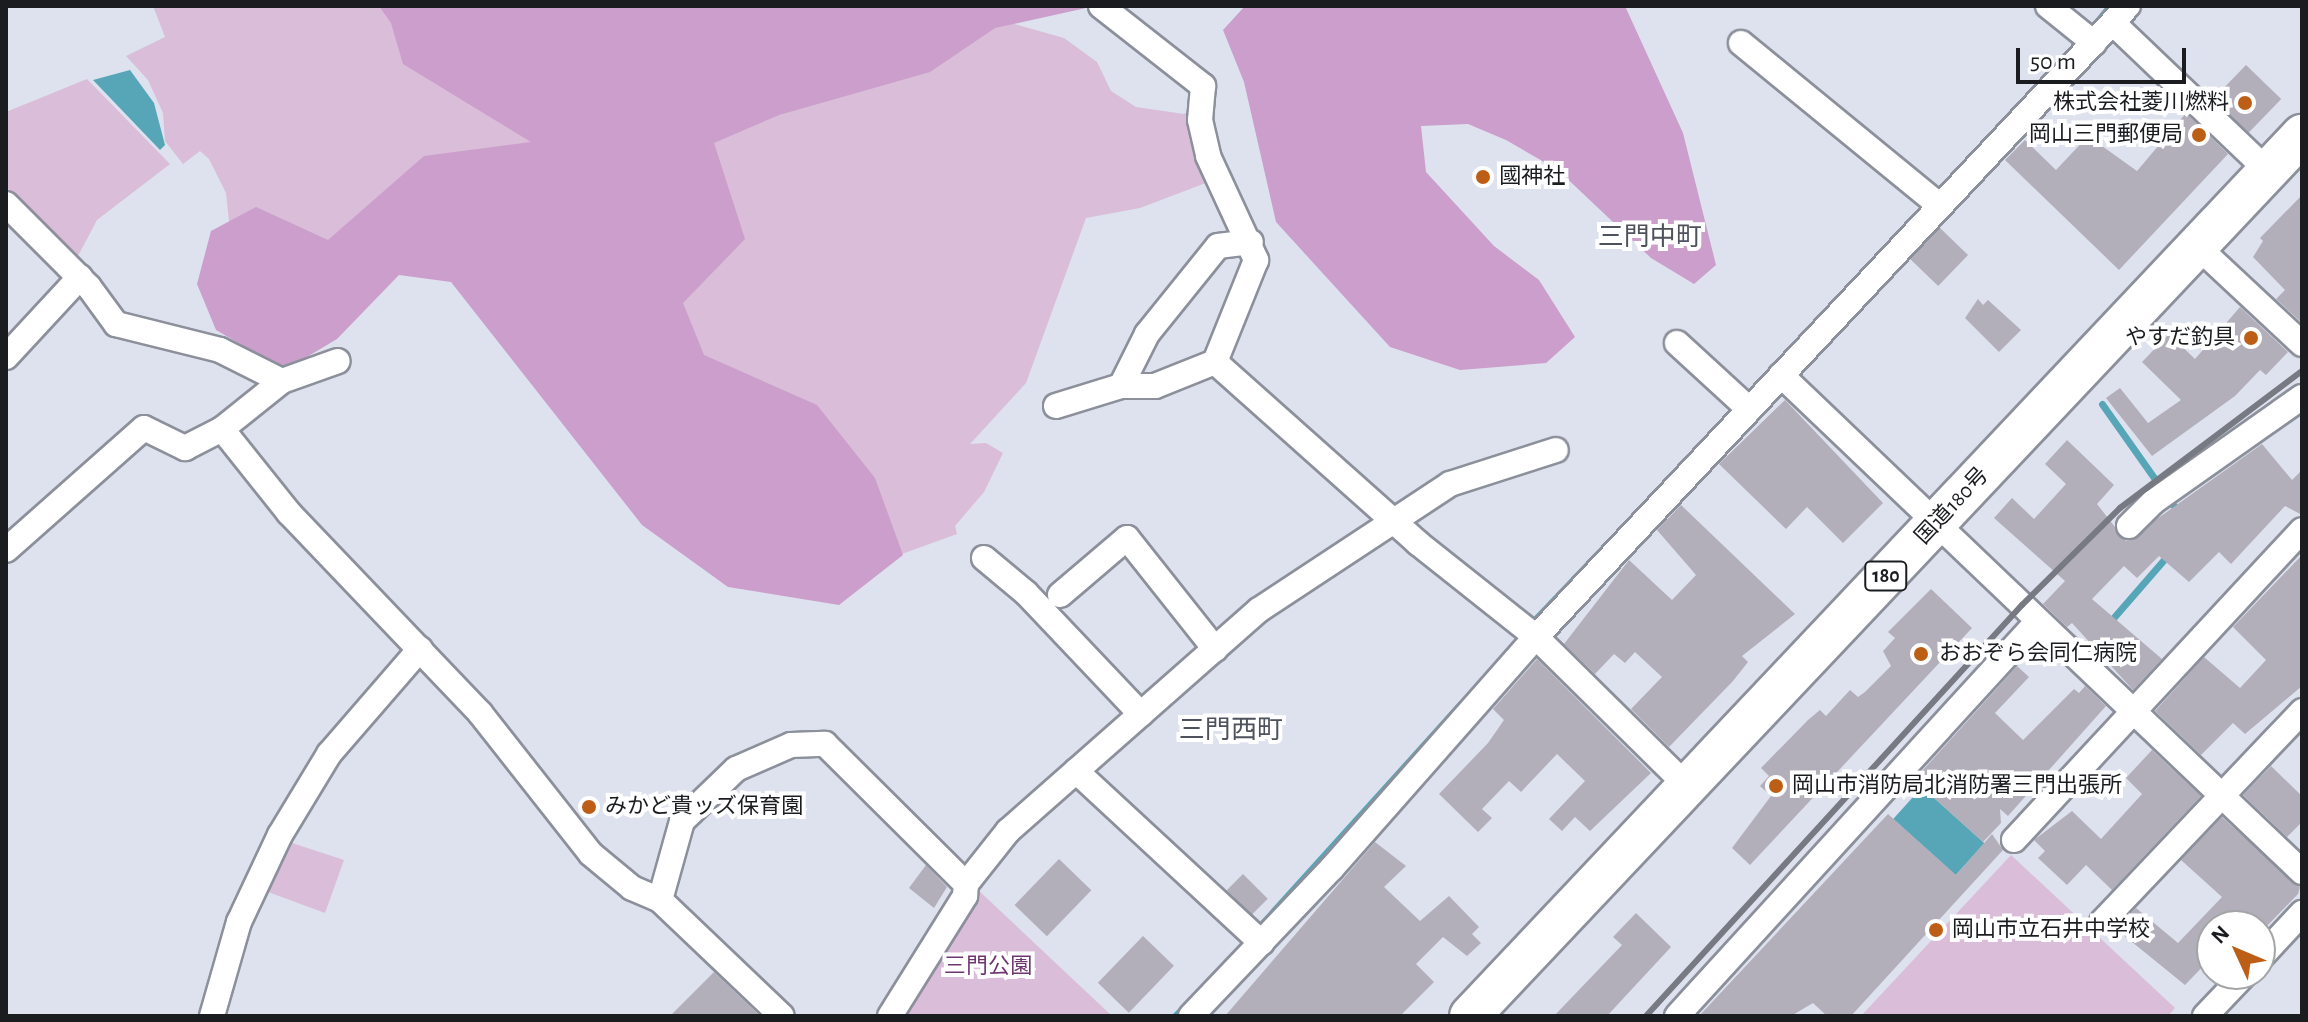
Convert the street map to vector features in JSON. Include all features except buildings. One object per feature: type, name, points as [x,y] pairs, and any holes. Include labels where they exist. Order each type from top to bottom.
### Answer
[{"type":"highway","name":"国道180号","points":[[1470,1016],[2302,135]]},
{"type":"street","points":[[1056,406],[1121,386],[1155,386],[1215,362],[1256,268],[1251,242],[1208,156],[1200,120],[1203,86],[1101,6]]},
{"type":"street","points":[[2048,6],[2086,37]]},
{"type":"street","points":[[1191,1016],[1262,943],[1744,404],[1781,375],[1932,200],[2086,37],[2121,15],[2268,171]]},
{"type":"street","points":[[1741,43],[1932,200]]},
{"type":"street","points":[[6,204],[80,277],[116,324],[220,350],[282,381]]},
{"type":"street","points":[[1121,386],[1147,334],[1218,246],[1251,242]]},
{"type":"street","points":[[2198,247],[2302,344]]},
{"type":"street","points":[[6,357],[80,277]]},
{"type":"street","points":[[1677,343],[1744,404]]},
{"type":"street","points":[[6,550],[144,428],[175,448],[222,429],[282,381],[338,361]]},
{"type":"street","points":[[1215,362],[1396,523],[1536,637],[1688,787]]},
{"type":"street","points":[[1781,375],[2302,872]]},
{"type":"street","points":[[2129,526],[2167,493],[2302,397]]},
{"type":"street","points":[[222,429],[289,513],[420,649],[591,854],[632,888],[660,900],[782,1016]]},
{"type":"street","points":[[890,1016],[965,896],[966,884],[1008,831],[1259,610],[1396,523],[1450,484],[1556,450]]},
{"type":"street","points":[[2014,840],[2302,530]]},
{"type":"street","points":[[1060,595],[1127,538],[1215,649]]},
{"type":"street","points":[[984,558],[1026,593],[1141,714]]},
{"type":"street","points":[[1677,1016],[2038,621]]},
{"type":"street","points":[[212,1016],[239,922],[280,835],[329,754],[420,649]]},
{"type":"street","points":[[2102,922],[2302,711]]},
{"type":"street","points":[[660,900],[682,821],[736,769],[791,745],[825,744],[966,884]]},
{"type":"street","points":[[1076,771],[1262,943]]},
{"type":"street","points":[[2276,941],[2302,913]]},
{"type":"street","points":[[2205,1016],[2230,990]]},
{"type":"green space","points":[[153,6],[654,6],[1011,23],[1064,38],[1097,62],[1111,91],[1136,107],[1184,114],[1196,107],[1211,181],[1140,208],[1086,218],[1026,383],[970,444],[986,443],[1003,453],[984,492],[955,526],[957,534],[877,563],[730,414],[645,294],[327,256],[230,230],[226,193],[209,159],[200,151],[183,164],[165,141],[163,113],[148,80],[126,56],[165,37]]},
{"type":"green space","points":[[87,79],[170,164],[97,220],[78,256],[6,187],[6,112]]},
{"type":"green space","points":[[286,841],[344,860],[325,913],[260,889]]},
{"type":"green space","points":[[2011,855],[2175,1008],[2168,1016],[1861,1016]]},
{"type":"green space","name":"三門公園","points":[[977,889],[1112,1016],[900,1016]]},
{"type":"shaded area","points":[[379,6],[1095,6],[995,28],[930,72],[779,115],[714,143],[745,239],[683,303],[704,355],[817,405],[875,478],[903,555],[839,605],[728,587],[642,525],[451,282],[399,275],[337,339],[285,370],[216,330],[197,284],[211,231],[256,207],[328,240],[424,156],[531,142],[403,64],[391,23]]},
{"type":"shaded area","points":[[1245,6],[1625,6],[1683,133],[1716,265],[1694,284],[1651,258],[1558,170],[1506,140],[1468,124],[1421,126],[1426,172],[1494,246],[1539,280],[1575,337],[1546,363],[1460,370],[1390,347],[1276,222],[1244,82],[1223,30]]},
{"type":"water","points":[[130,70],[154,103],[165,145],[160,150],[93,80]]},
{"type":"water","points":[[1922,787],[1984,843],[1956,875],[1893,819]]},
{"type":"waterway","points":[[2096,23],[2110,6]]},
{"type":"waterway","points":[[1909,225],[2016,108]]},
{"type":"waterway","points":[[2102,404],[2179,513]]},
{"type":"waterway","points":[[1530,625],[1609,542]]},
{"type":"waterway","points":[[2108,624],[2168,555]]},
{"type":"waterway","points":[[1261,925],[1461,704]]},
{"type":"waterway","points":[[1175,1016],[1185,1006]]},
{"type":"railway","points":[[1646,1016],[2022,605],[2120,508],[2302,371]]},
{"type":"place","name":"株式会社菱川燃料","points":[[2245,103]]},
{"type":"place","name":"岡山三門郵便局","points":[[2199,135]]},
{"type":"place","name":"國神社","points":[[1483,177]]},
{"type":"place","name":"やすだ釣具","points":[[2251,338]]},
{"type":"place","name":"おおぞら会同仁病院","points":[[1921,654]]},
{"type":"place","name":"岡山市消防局北消防署三門出張所","points":[[1776,786]]},
{"type":"place","name":"みかど貴ッズ保育園","points":[[589,807]]},
{"type":"place","name":"岡山市立石井中学校","points":[[1936,930]]},
{"type":"district","name":"三門中町","points":[[1650,238]]},
{"type":"district","name":"三門西町","points":[[1231,731]]}]
